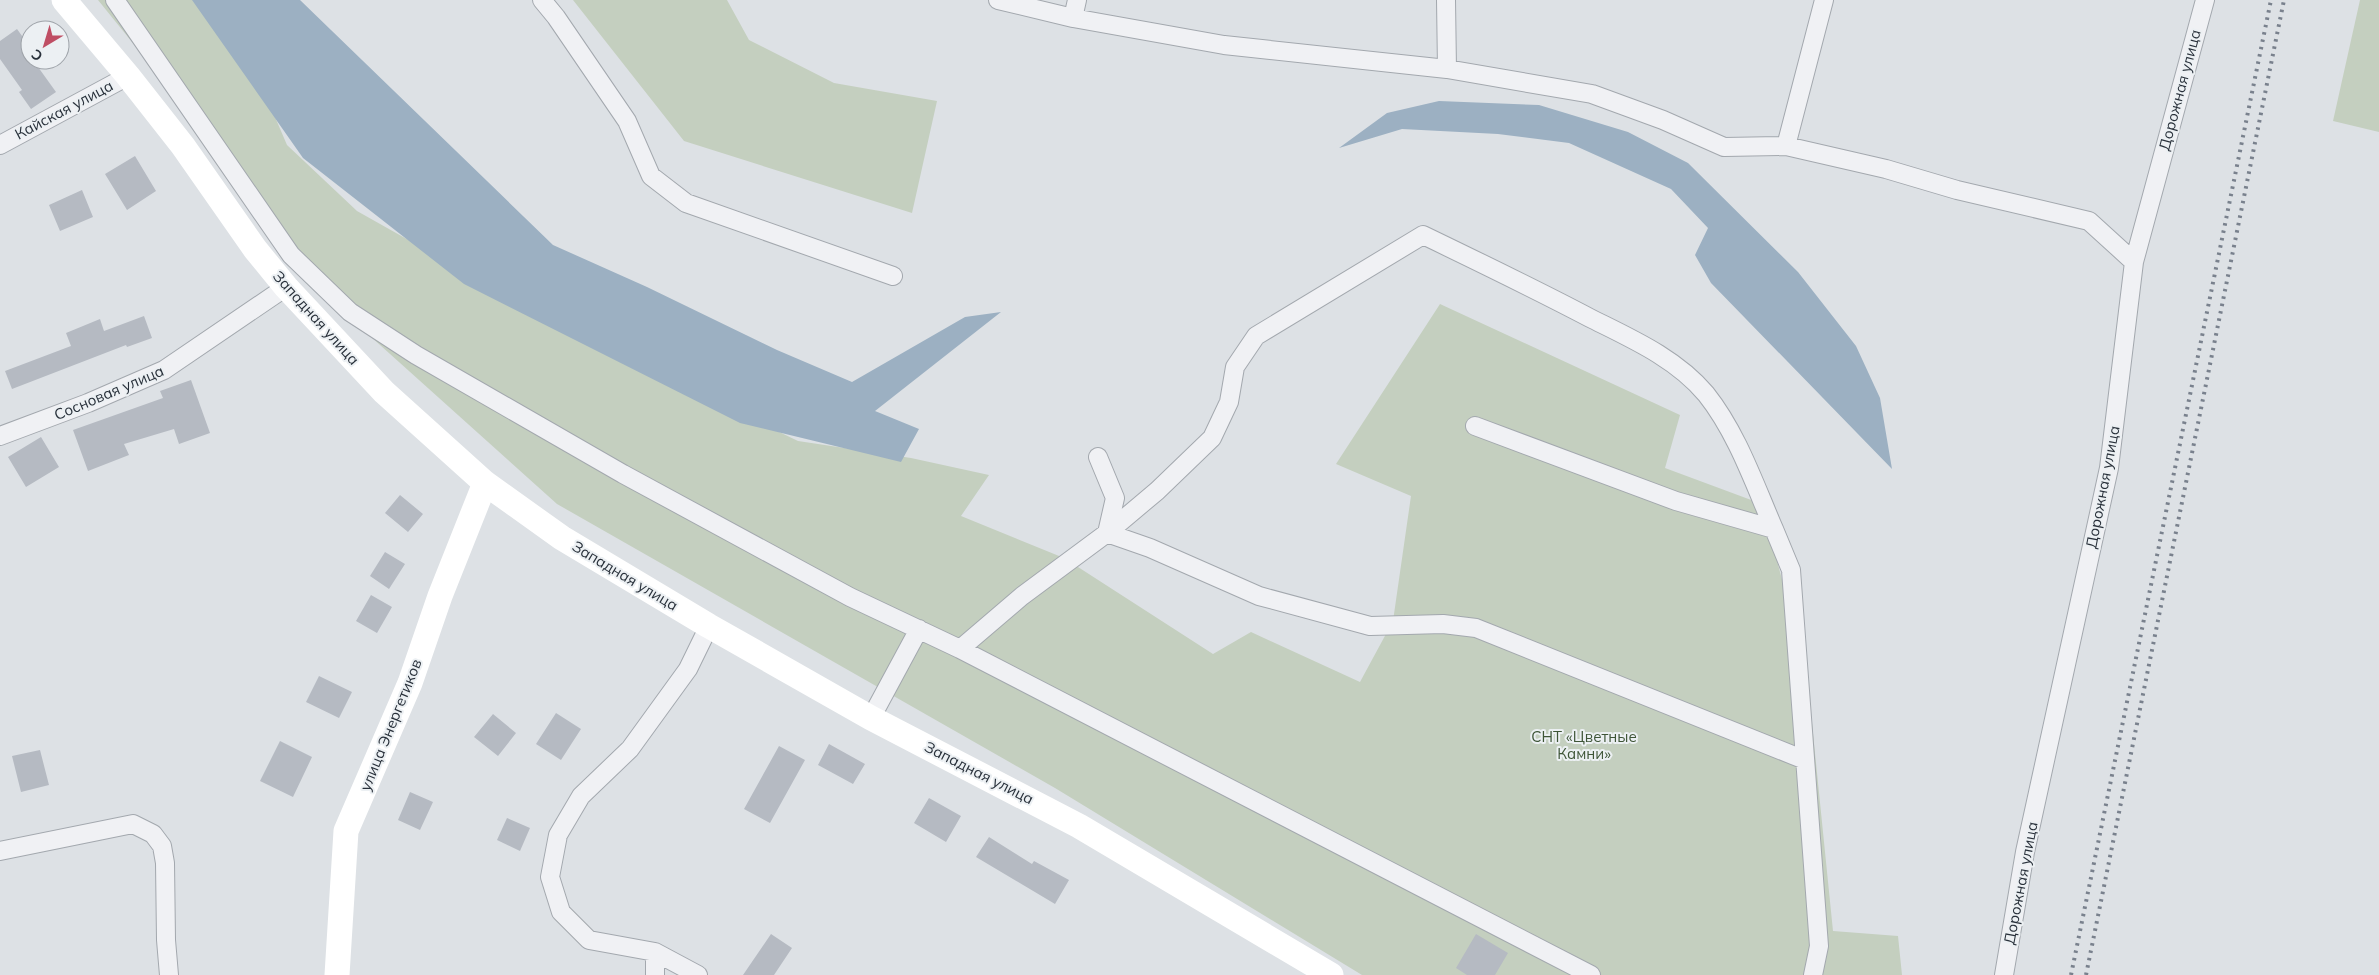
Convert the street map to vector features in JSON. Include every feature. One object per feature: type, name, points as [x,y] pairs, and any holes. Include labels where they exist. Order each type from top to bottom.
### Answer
[{"type":"main road","name":"Западная улица","points":[[64,0],[128,76],[183,146],[255,249],[286,287],[384,392],[485,483],[562,538],[709,626],[871,718],[1080,826],[1331,975]]},
{"type":"main road","name":"улица Энергетиков","points":[[337,975],[346,831],[410,683],[440,596],[485,483]]},
{"type":"street","points":[[115,0],[291,255],[350,312],[416,355],[623,474],[850,597],[960,649],[1591,975]]},
{"type":"street","points":[[542,0],[556,17],[627,121],[651,176],[686,203],[894,276]]},
{"type":"street","points":[[998,0],[1072,18],[1224,45],[1446,69],[1592,94],[1663,120],[1724,147],[1786,146],[1886,170],[1957,190],[2089,221],[2134,262]]},
{"type":"street","points":[[1072,18],[1077,0]]},
{"type":"street","points":[[1446,0],[1446,69]]},
{"type":"street","points":[[1786,146],[1824,0]]},
{"type":"street","name":"Дорожная улица","points":[[2004,975],[2025,852],[2109,468],[2134,262],[2205,0]]},
{"type":"street","name":"Кайская улица","points":[[0,145],[128,76]]},
{"type":"street","points":[[960,649],[1022,596],[1107,533],[1157,491],[1212,438],[1229,402],[1235,367],[1256,336],[1423,236],[1504,273],[1624,336],[1679,368],[1705,393],[1729,426],[1791,570],[1819,946],[1813,975]]},
{"type":"street","name":"Сосновая улица","points":[[0,436],[88,404],[164,370],[286,287]]},
{"type":"street","points":[[1475,426],[1676,501],[1774,528]]},
{"type":"street","points":[[1098,458],[1115,498],[1107,533]]},
{"type":"street","points":[[1107,533],[1150,548],[1259,596],[1370,626],[1443,624],[1476,628],[1805,760]]},
{"type":"street","points":[[698,975],[655,952],[589,940],[561,912],[550,876],[558,835],[581,796],[630,749],[688,670],[709,626]]},
{"type":"street","points":[[871,718],[919,629]]},
{"type":"street","points":[[0,851],[133,824],[153,834],[162,846],[165,863],[168,975]]},
{"type":"street","points":[[655,952],[655,975]]},
{"type":"green space","name":"СНТ «Цветные Камни»","points":[[98,0],[212,0],[266,96],[287,145],[357,211],[586,340],[798,441],[911,458],[989,475],[961,516],[1064,558],[1213,654],[1251,632],[1360,682],[1393,621],[1411,496],[1336,464],[1440,304],[1680,415],[1665,468],[1762,504],[1807,674],[1833,931],[1898,936],[1902,975],[1362,975],[1055,788],[557,504],[311,283],[170,89]]},
{"type":"green space","points":[[573,0],[727,0],[749,40],[834,83],[937,101],[912,213],[684,141]]},
{"type":"green space","points":[[2360,0],[2379,0],[2379,132],[2333,121]]},
{"type":"water","points":[[192,0],[300,0],[553,245],[647,287],[777,350],[852,382],[965,317],[1001,312],[875,411],[919,429],[901,462],[740,423],[464,284],[303,158]]},
{"type":"water","points":[[1439,101],[1539,105],[1628,132],[1688,163],[1798,272],[1856,346],[1880,398],[1892,469],[1711,283],[1695,255],[1708,228],[1671,189],[1569,143],[1498,134],[1402,129],[1339,148],[1387,113]]},
{"type":"building","points":[[17,29],[20,33],[20,70],[40,70],[56,92],[31,109],[19,92],[22,90],[0,59],[0,41]]},
{"type":"building","points":[[135,156],[156,191],[127,210],[105,174]]},
{"type":"building","points":[[82,190],[93,217],[60,231],[49,205]]},
{"type":"building","points":[[144,316],[152,338],[127,347],[126,345],[12,389],[5,371],[71,346],[66,333],[100,319],[104,331]]},
{"type":"building","points":[[191,380],[210,433],[179,444],[174,429],[124,444],[129,455],[88,471],[73,430],[163,398],[160,391]]},
{"type":"building","points":[[41,437],[59,467],[26,487],[8,457]]},
{"type":"building","points":[[400,495],[423,514],[408,532],[385,513]]},
{"type":"building","points":[[385,552],[405,564],[389,589],[370,576]]},
{"type":"building","points":[[371,595],[392,607],[377,633],[356,621]]},
{"type":"building","points":[[319,676],[352,692],[339,718],[306,702]]},
{"type":"building","points":[[556,713],[581,729],[561,760],[536,744]]},
{"type":"building","points":[[493,714],[516,733],[498,756],[474,737]]},
{"type":"building","points":[[280,741],[312,757],[293,797],[260,781]]},
{"type":"building","points":[[829,744],[865,764],[853,784],[818,765]]},
{"type":"building","points":[[779,746],[805,760],[770,823],[744,809]]},
{"type":"building","points":[[40,750],[49,785],[21,792],[12,756]]},
{"type":"building","points":[[410,792],[433,802],[420,830],[398,820]]},
{"type":"building","points":[[929,798],[961,816],[946,842],[914,823]]},
{"type":"building","points":[[507,818],[530,828],[520,851],[497,840]]},
{"type":"building","points":[[989,837],[1032,864],[1034,861],[1069,880],[1055,904],[976,857]]},
{"type":"building","points":[[771,934],[792,948],[774,975],[743,975]]},
{"type":"building","points":[[1476,934],[1508,953],[1495,975],[1467,975],[1456,968]]},
{"type":"railway","points":[[2071,975],[2271,0]]},
{"type":"railway","points":[[2086,975],[2284,0]]}]
